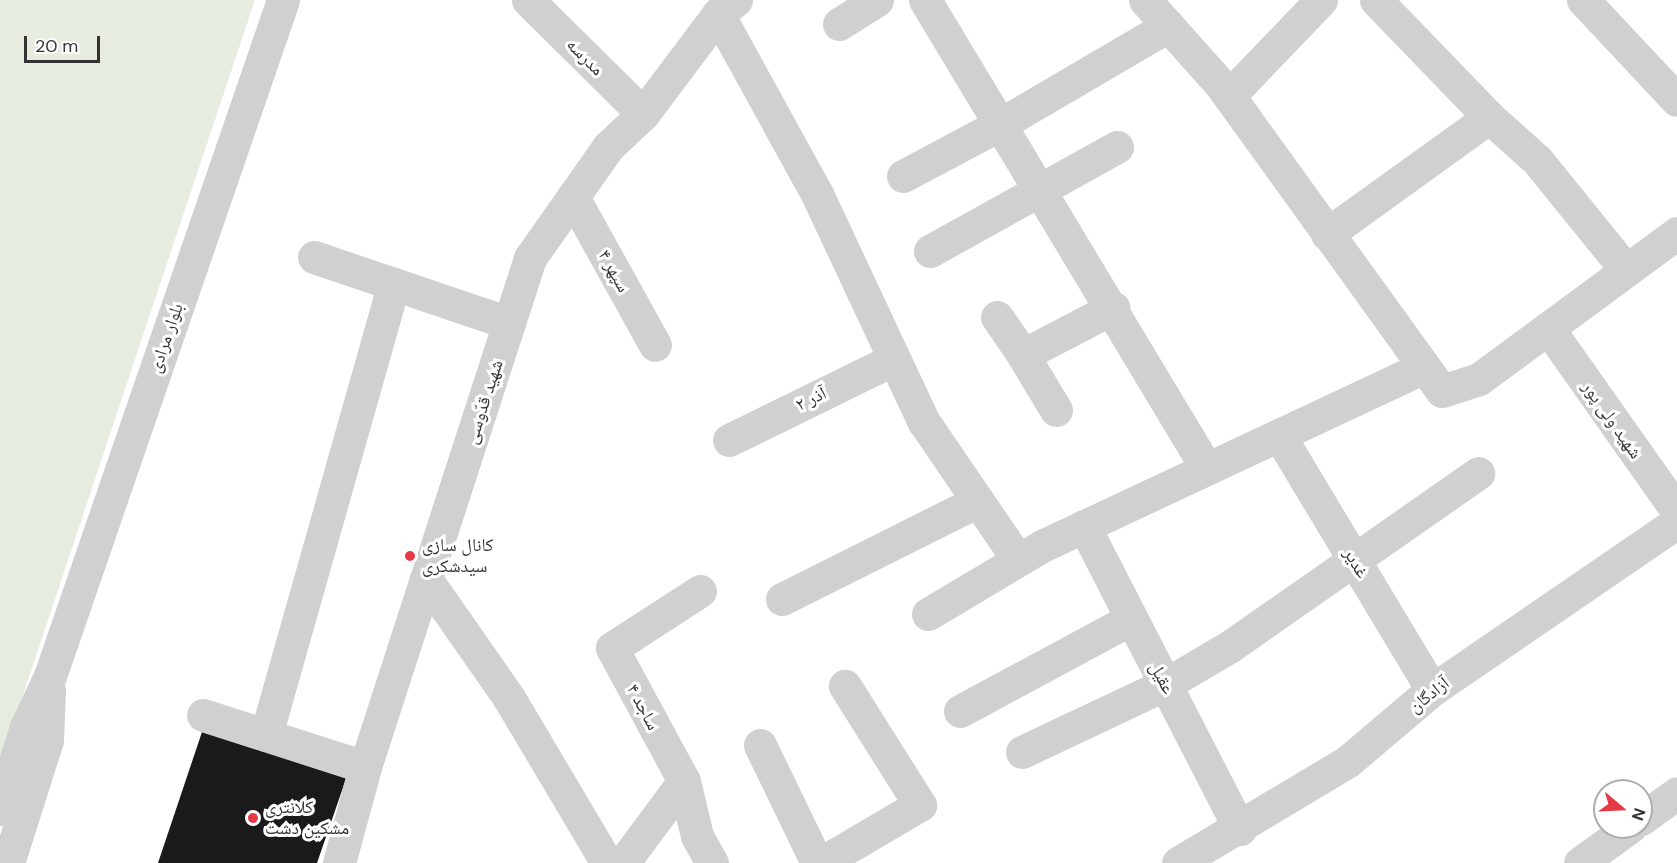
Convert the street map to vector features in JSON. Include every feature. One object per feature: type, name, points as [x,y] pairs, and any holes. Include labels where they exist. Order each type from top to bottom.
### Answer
[{"type":"street","name":"بلوار مرادی","points":[[0,809],[26,727],[50,676],[283,0]]},
{"type":"street","name":"مدرسه","points":[[528,0],[643,114]]},
{"type":"street","points":[[839,24],[877,0]]},
{"type":"street","points":[[925,0],[1113,308],[1207,469]]},
{"type":"street","points":[[1144,0],[1229,96],[1432,379]]},
{"type":"street","points":[[1229,96],[1321,0]]},
{"type":"street","points":[[1376,0],[1489,117],[1537,160],[1626,270]]},
{"type":"street","points":[[1583,0],[1677,100]]},
{"type":"street","name":"شهید قدّوسی","points":[[339,863],[365,767],[530,258],[608,147],[643,114],[727,7]]},
{"type":"street","points":[[727,7],[924,422],[1018,560]]},
{"type":"street","points":[[903,176],[1001,124],[1168,26]]},
{"type":"street","points":[[1327,234],[1489,117]]},
{"type":"street","points":[[930,251],[1117,147]]},
{"type":"street","name":"سپهر ۴","points":[[573,197],[655,345]]},
{"type":"street","points":[[928,614],[1018,560],[1084,526],[1279,435],[1432,379],[1479,379],[1677,232]]},
{"type":"street","points":[[314,257],[509,323]]},
{"type":"street","points":[[266,735],[394,284]]},
{"type":"street","points":[[1023,355],[1113,308]]},
{"type":"street","points":[[997,316],[1056,410]]},
{"type":"street","name":"شهید ولی پور","points":[[1548,328],[1677,512]]},
{"type":"street","name":"آذر ۲","points":[[729,440],[894,358]]},
{"type":"street","name":"غدیر","points":[[1279,435],[1432,690]]},
{"type":"street","points":[[1022,752],[1166,684],[1229,647],[1478,473]]},
{"type":"street","points":[[782,599],[978,501]]},
{"type":"street","name":"آزادگان","points":[[1178,863],[1240,829],[1347,762],[1432,690],[1677,522]]},
{"type":"street","name":"عقیل","points":[[1084,526],[1240,829]]},
{"type":"street","points":[[426,579],[509,698],[607,863]]},
{"type":"street","name":"ساجد ۴","points":[[700,591],[612,648],[684,781],[697,836],[712,863]]},
{"type":"street","points":[[960,711],[1131,619]]},
{"type":"street","name":"بلوار مرادی","points":[[8,863],[47,740],[50,676]]},
{"type":"street","points":[[760,745],[819,863],[920,805],[845,686]]},
{"type":"street","points":[[203,715],[365,767]]},
{"type":"street","points":[[623,863],[684,781]]},
{"type":"street","points":[[1653,810],[1677,793]]},
{"type":"street","points":[[1580,863],[1613,839]]},
{"type":"shaded area","points":[[0,0],[255,0],[0,764]]},
{"type":"building","name":"کلانتری مشکین دشت","points":[[204,726],[348,773],[317,863],[158,863]]},
{"type":"place","name":"کانال سازی سیدشکری","points":[[410,556]]},
{"type":"place","name":"کلانتری مشکین دشت","points":[[253,818]]}]
